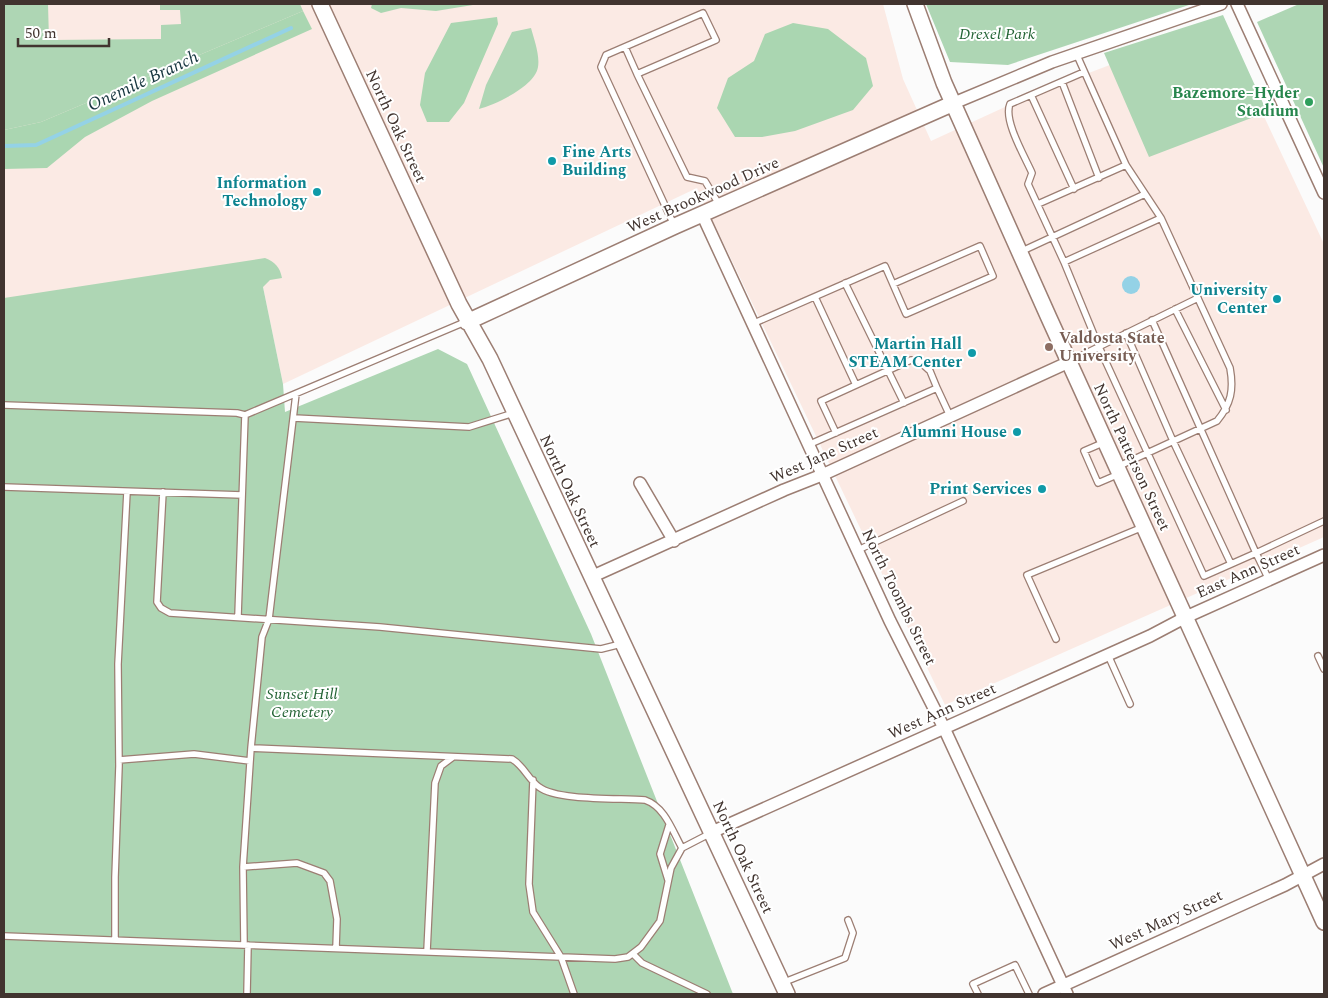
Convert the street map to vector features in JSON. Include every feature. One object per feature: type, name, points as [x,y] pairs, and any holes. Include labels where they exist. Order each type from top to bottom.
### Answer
[{"type":"main road","name":"North Oak Street","points":[[320,4],[467,322],[490,359],[785,989]]},
{"type":"main road","name":"North Patterson Street","points":[[915,4],[954,103],[1069,362],[1324,922]]},
{"type":"main road","name":"West Brookwood Drive","points":[[467,322],[675,226],[954,103]]},
{"type":"street","points":[[954,103],[1076,53],[1221,4]]},
{"type":"street","points":[[1237,4],[1324,193]]},
{"type":"street","name":"North Toombs Street","points":[[702,214],[822,475],[890,620],[944,728],[1065,990]]},
{"type":"street","name":"West Jane Street","points":[[591,577],[784,490],[822,475],[1069,362]]},
{"type":"street","points":[[640,483],[674,541]]},
{"type":"street","name":"East Ann Street","points":[[1186,618],[1324,555]]},
{"type":"street","name":"West Ann Street","points":[[712,832],[1108,655],[1186,618]]},
{"type":"street","name":"West Mary Street","points":[[1044,994],[1065,990],[1324,864]]},
{"type":"lane","points":[[637,74],[716,40],[703,13],[606,55],[601,67],[675,226]]},
{"type":"lane","points":[[624,47],[687,177],[705,181],[720,206]]},
{"type":"lane","points":[[1076,53],[1126,165],[1161,218],[1230,368],[1233,381],[1232,398],[1226,410],[1217,421],[1147,453],[1098,483],[1084,451],[1105,442]]},
{"type":"lane","points":[[1084,72],[1010,104],[1007,110],[1010,124],[1032,173],[1028,184],[1053,236],[1099,347],[1204,576],[1324,521]]},
{"type":"lane","points":[[1062,82],[1099,178]]},
{"type":"lane","points":[[1031,95],[1074,189]]},
{"type":"lane","points":[[1038,204],[1126,165]]},
{"type":"lane","points":[[1020,252],[1145,194]]},
{"type":"lane","points":[[1064,262],[1161,218]]},
{"type":"lane","points":[[752,324],[885,266],[906,314],[993,276],[980,246],[893,284]]},
{"type":"lane","points":[[845,283],[904,402]]},
{"type":"lane","points":[[815,297],[856,385]]},
{"type":"lane","points":[[1069,362],[1198,298]]},
{"type":"lane","points":[[1175,309],[1226,410]]},
{"type":"lane","points":[[1152,320],[1268,580]]},
{"type":"lane","points":[[4,405],[237,413],[245,415],[467,322]]},
{"type":"lane","points":[[1126,333],[1173,441],[1231,564]]},
{"type":"lane","points":[[836,433],[821,401],[912,360],[919,361],[930,371],[950,416]]},
{"type":"lane","points":[[808,445],[937,388]]},
{"type":"lane","points":[[247,994],[243,867],[251,748],[262,637],[268,619],[296,394]]},
{"type":"lane","points":[[294,418],[468,427],[514,413]]},
{"type":"lane","points":[[238,616],[245,415]]},
{"type":"lane","points":[[4,487],[242,495]]},
{"type":"lane","points":[[115,940],[119,760],[118,664],[127,492]]},
{"type":"lane","points":[[163,492],[157,602],[161,608],[170,613],[238,616],[424,631],[601,649],[623,643]]},
{"type":"lane","points":[[858,550],[963,501]]},
{"type":"lane","points":[[1056,639],[1027,575],[1145,526]]},
{"type":"lane","points":[[1108,655],[1130,704]]},
{"type":"lane","points":[[1318,656],[1324,669]]},
{"type":"lane","points":[[251,748],[512,760],[519,764],[538,787],[553,794],[645,800],[661,809],[682,848]]},
{"type":"lane","points":[[119,760],[194,754],[250,761]]},
{"type":"lane","points":[[427,951],[435,783],[441,766],[453,757]]},
{"type":"lane","points":[[533,780],[529,884],[533,912],[561,957],[574,994]]},
{"type":"lane","points":[[668,881],[660,854],[669,825]]},
{"type":"lane","points":[[4,936],[615,959],[632,954],[641,947],[660,921],[671,868],[682,848],[712,832]]},
{"type":"lane","points":[[243,867],[297,863],[324,873],[330,881],[337,919],[336,948]]},
{"type":"lane","points":[[785,989],[844,958],[853,933],[848,920]]},
{"type":"lane","points":[[632,954],[642,962],[707,994]]},
{"type":"lane","points":[[978,994],[973,984],[1015,965],[1030,994]]},
{"type":"shaded area","name":"Valdosta State University","points":[[4,4],[883,4],[903,79],[931,141],[1031,95],[1220,23],[1324,244],[1324,537],[945,705],[697,188],[283,384],[263,287],[4,309]]},
{"type":"green space","points":[[4,4],[48,4],[49,40],[161,39],[161,25],[181,24],[180,10],[160,10],[160,4],[300,4],[303,11],[41,122],[4,130]]},
{"type":"green space","points":[[372,4],[479,4],[436,11],[401,8],[381,13],[371,8]]},
{"type":"green space","name":"Drexel Park","points":[[926,4],[1192,4],[1008,65],[950,62]]},
{"type":"green space","name":"Bazemore–Hyder Stadium","points":[[1299,4],[1324,4],[1324,168],[1257,22]]},
{"type":"green space","points":[[303,11],[312,29],[152,101],[85,137],[47,168],[4,169],[4,130],[41,122]]},
{"type":"green space","points":[[1223,15],[1267,112],[1149,157],[1104,53]]},
{"type":"green space","points":[[497,17],[498,24],[464,103],[449,122],[427,122],[420,105],[425,73],[451,23]]},
{"type":"green space","points":[[793,23],[828,29],[866,58],[873,86],[853,110],[795,131],[762,137],[735,137],[717,108],[728,78],[754,61],[765,34]]},
{"type":"green space","points":[[531,28],[538,57],[538,67],[535,74],[530,81],[514,93],[479,109],[486,85],[512,32]]},
{"type":"green space","name":"Sunset Hill Cemetery","points":[[265,258],[276,265],[282,278],[270,280],[263,287],[283,384],[285,412],[438,349],[467,364],[591,634],[733,994],[4,994],[4,298]]},
{"type":"water","points":[[1127,276],[1135,276],[1140,281],[1138,292],[1127,294],[1122,289],[1122,281]]},
{"type":"waterway","name":"Onemile Branch","points":[[4,146],[36,145],[291,28]]},
{"type":"place","name":"Bazemore–Hyder Stadium","points":[[1309,102]]},
{"type":"place","name":"Fine Arts Building","points":[[552,161]]},
{"type":"place","name":"Information Technology","points":[[317,192]]},
{"type":"place","name":"University Center","points":[[1277,299]]},
{"type":"place","name":"Valdosta State University","points":[[1049,347]]},
{"type":"place","name":"Martin Hall STEAM Center","points":[[972,353]]},
{"type":"place","name":"Alumni House","points":[[1017,432]]},
{"type":"place","name":"Print Services","points":[[1042,489]]}]
